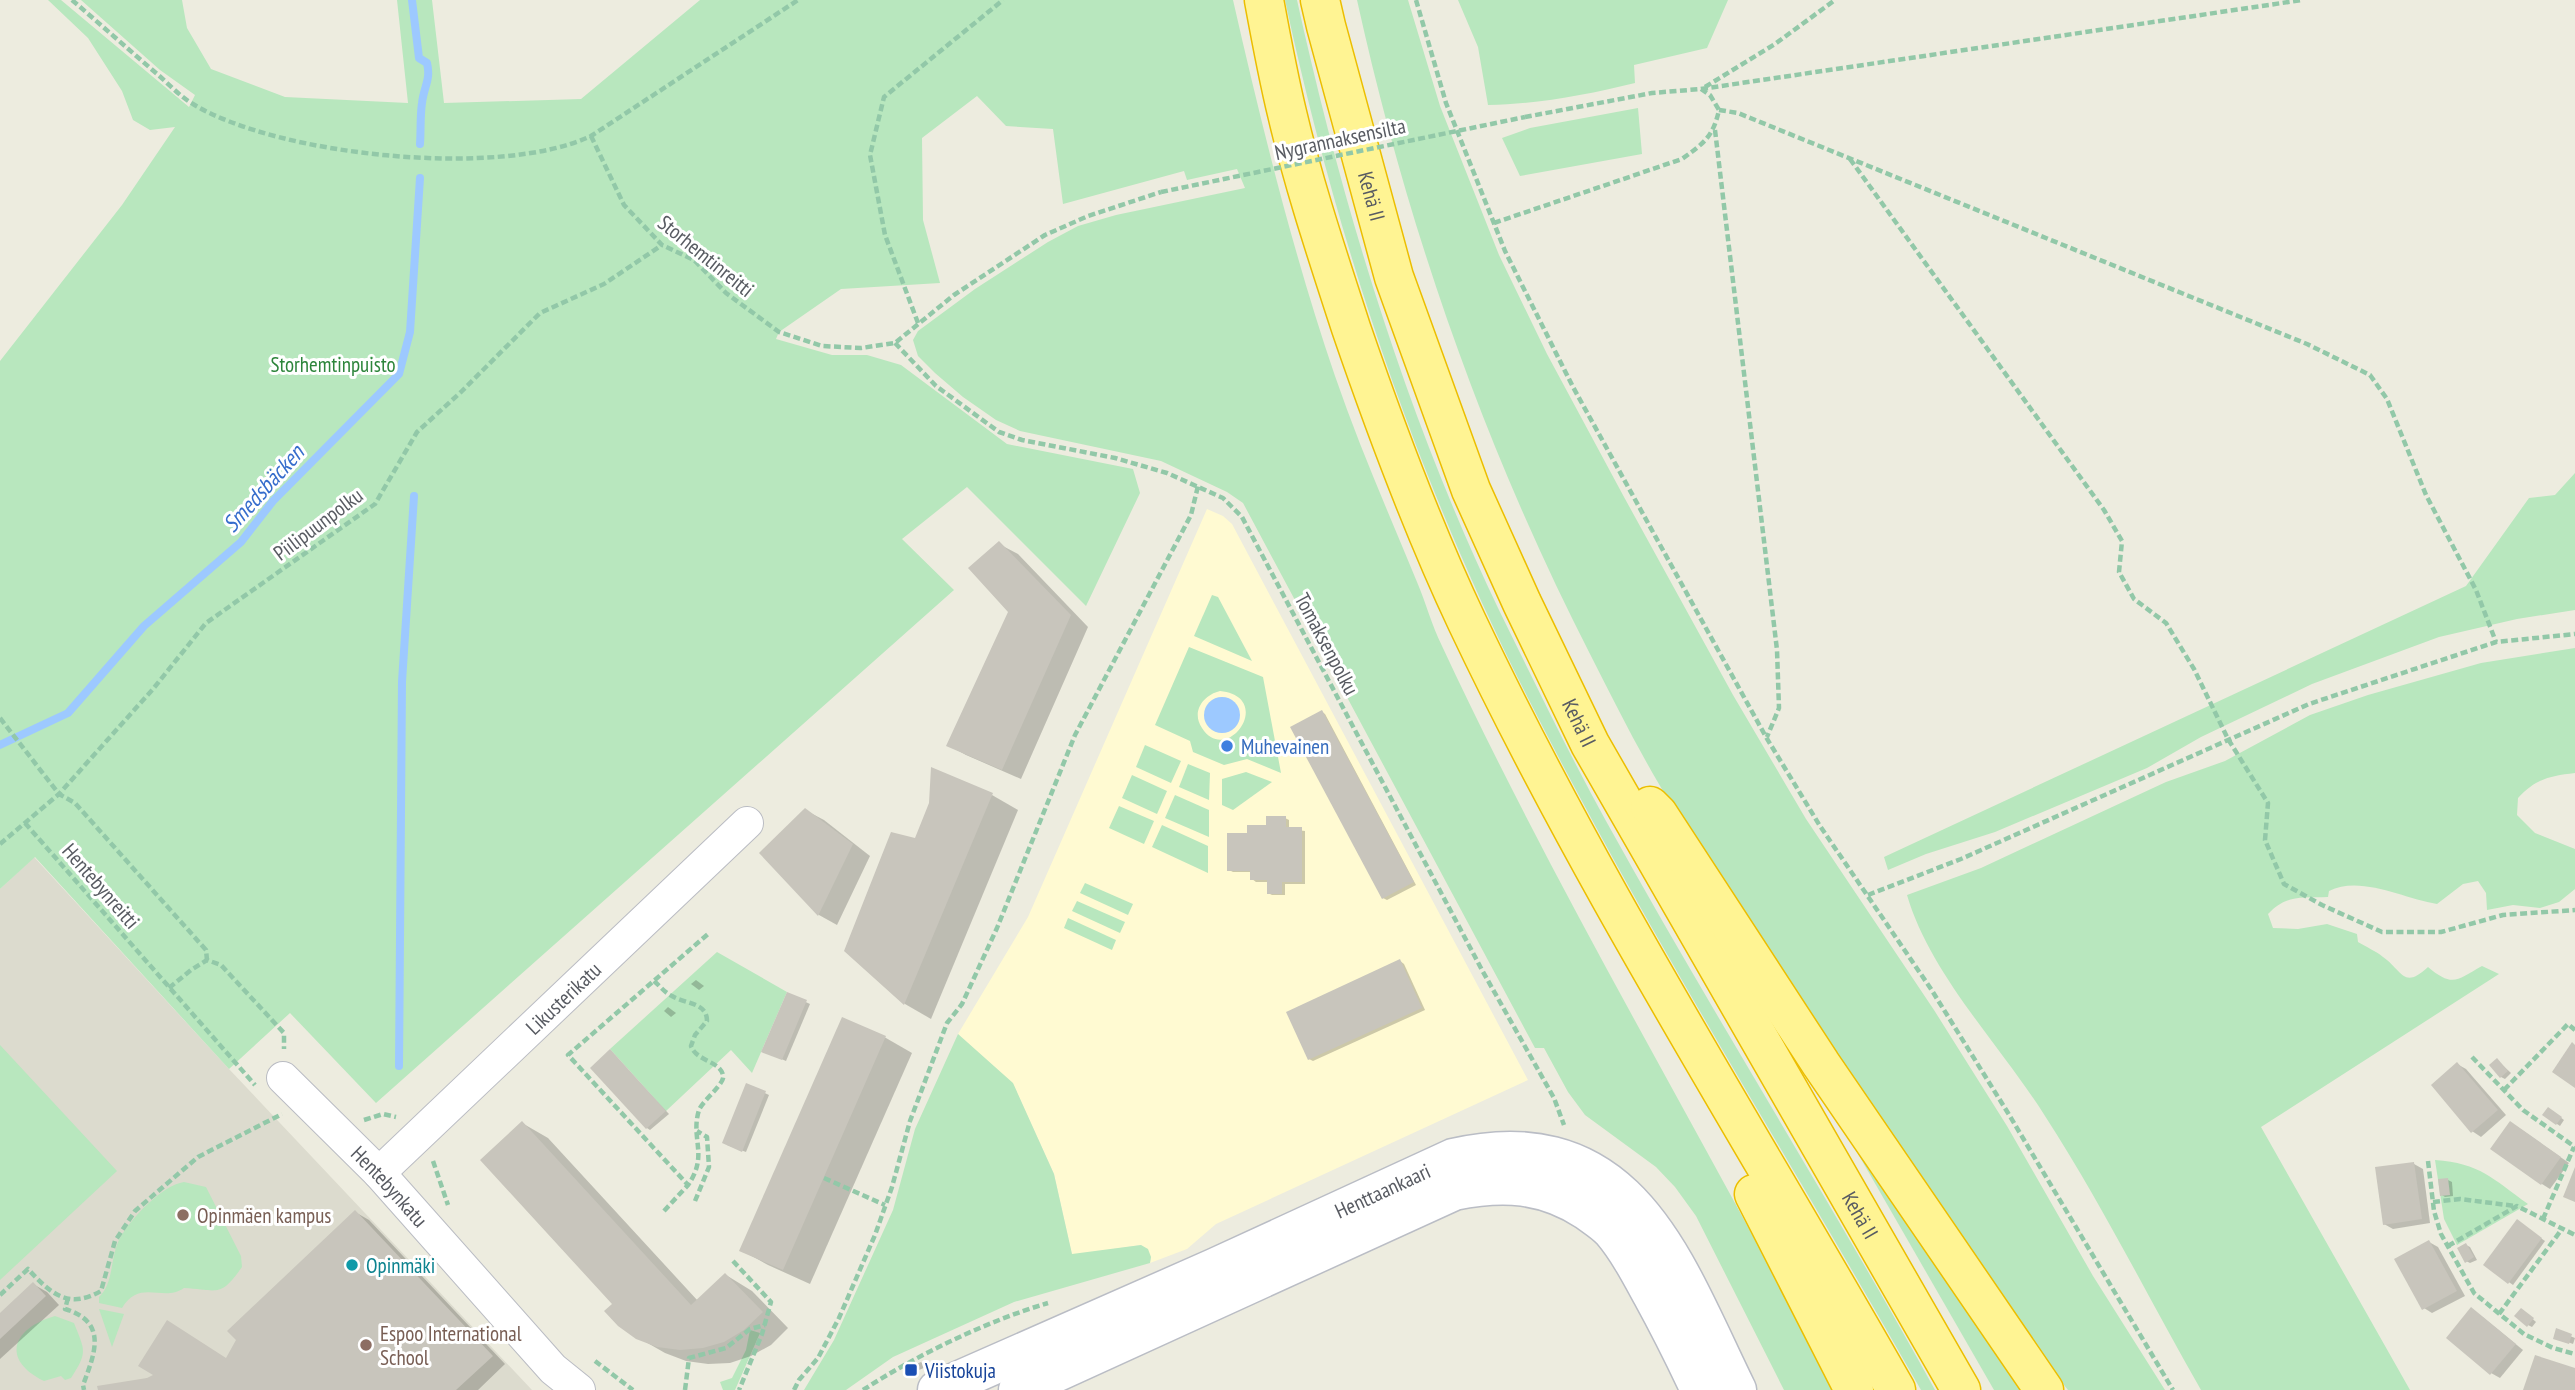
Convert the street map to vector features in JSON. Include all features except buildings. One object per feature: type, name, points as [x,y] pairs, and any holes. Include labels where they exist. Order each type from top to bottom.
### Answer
[{"type":"highway","points":[[1264,0],[1287,116],[1327,257],[1372,390],[1436,553],[1467,623],[1559,808],[1896,1390]]},
{"type":"highway","name":"Kehä II","points":[[1321,0],[1394,277],[1471,490],[1505,566],[1590,744],[1961,1390]]},
{"type":"highway","points":[[1590,744],[1658,814],[1821,1064],[2044,1390]]},
{"type":"highway","points":[[1749,1139],[1754,1198],[1854,1390]]},
{"type":"main road","name":"Henttaankaari","points":[[937,1390],[1214,1268],[1453,1158],[1486,1150],[1520,1150],[1562,1157],[1604,1179],[1629,1198],[1651,1224],[1669,1252],[1737,1390]]},
{"type":"main road","name":"Henttaankaari","points":[[1018,1390],[1454,1191],[1485,1185],[1517,1185],[1550,1191],[1571,1201],[1610,1228],[1625,1247],[1675,1337],[1700,1390]]},
{"type":"street","name":"Likusterikatu","points":[[379,1173],[747,823]]},
{"type":"street","name":"Hentebynkatu","points":[[284,1078],[379,1173],[553,1369],[579,1390]]},
{"type":"path","points":[[72,0],[191,104],[241,128],[342,150],[442,159],[540,152],[578,142],[798,0]]},
{"type":"path","points":[[895,344],[918,323],[885,236],[870,155],[884,97],[1003,0]]},
{"type":"path","points":[[1416,0],[1446,103],[1505,251],[1573,387],[1766,737],[1820,826],[1868,895],[2008,1113],[2173,1390]]},
{"type":"path","points":[[1766,737],[1779,708],[1777,650],[1715,130],[1719,110],[1710,95],[1701,89],[1775,44],[1835,0]]},
{"type":"path","name":"Nygrannaksensilta","points":[[918,323],[954,295],[1045,236],[1088,216],[1161,192],[1651,93],[1701,89],[2302,0]]},
{"type":"path","points":[[1719,110],[1738,113],[2294,339],[2370,375],[2387,399],[2426,495],[2476,590],[2496,642]]},
{"type":"path","points":[[1494,223],[1682,159],[1715,130]]},
{"type":"path","name":"Storhemtinreitti","points":[[591,136],[624,205],[662,245],[694,260],[726,293],[779,332],[822,346],[862,348],[895,344]]},
{"type":"path","points":[[1850,159],[2104,510],[2122,541],[2119,572],[2134,598],[2166,623],[2194,669],[2228,739],[2268,803],[2265,840],[2284,884],[2322,905],[2382,932],[2441,932],[2503,915],[2575,910]]},
{"type":"path","name":"Piilipuunpolku","points":[[0,844],[59,794],[153,689],[206,624],[375,504],[417,432],[540,313],[604,284],[662,245]]},
{"type":"path","name":"Tomaksenpolku","points":[[895,344],[936,386],[999,432],[1022,440],[1115,458],[1167,473],[1223,498],[1242,517],[1482,970],[1554,1098],[1566,1128]]},
{"type":"path","points":[[794,1390],[818,1358],[839,1318],[885,1205],[910,1121],[947,1023],[962,1004],[997,929],[1075,735],[1191,515],[1198,486]]},
{"type":"path","points":[[1868,895],[1961,859],[2309,704],[2496,642],[2575,634]]},
{"type":"path","points":[[1,719],[59,794],[75,803],[206,950],[207,960]]},
{"type":"path","name":"Hentebynreitti","points":[[25,823],[153,970]]},
{"type":"path","points":[[688,1185],[568,1055],[708,934]]},
{"type":"path","points":[[169,988],[207,960]]},
{"type":"path","points":[[207,960],[221,965],[284,1033],[284,1078]]},
{"type":"path","points":[[654,981],[670,996],[701,1007],[708,1017],[707,1021],[692,1040],[691,1046],[699,1058],[722,1071],[724,1076],[699,1111],[697,1172],[664,1211]]},
{"type":"path","points":[[2504,1090],[2568,1024],[2575,1030]]},
{"type":"path","points":[[2472,1057],[2523,1110],[2574,1147],[2543,1219]]},
{"type":"path","points":[[0,1295],[29,1269],[48,1291],[68,1298],[76,1299],[101,1291],[115,1241],[135,1211],[198,1157],[283,1114]]},
{"type":"path","points":[[695,1201],[709,1167],[707,1137],[697,1131]]},
{"type":"path","points":[[421,1132],[430,1143],[433,1165],[450,1210]]},
{"type":"path","points":[[2428,1161],[2433,1202],[2441,1234],[2474,1293],[2524,1334],[2553,1348],[2575,1354]]},
{"type":"path","points":[[824,1178],[885,1205]]},
{"type":"path","points":[[2433,1202],[2460,1199],[2517,1206],[2575,1235]]},
{"type":"path","points":[[2448,1246],[2517,1206]]},
{"type":"path","points":[[2500,1314],[2562,1229]]},
{"type":"path","points":[[733,1261],[771,1302],[765,1325],[739,1390]]},
{"type":"path","points":[[68,1298],[65,1309],[79,1313],[91,1325],[95,1339],[95,1353],[83,1390]]},
{"type":"path","points":[[685,1390],[689,1359],[726,1348],[750,1329],[765,1325]]},
{"type":"path","points":[[593,1360],[634,1390]]},
{"type":"shaded area","points":[[1207,509],[1223,516],[1232,524],[1528,1080],[1216,1224],[1187,1249],[1150,1263],[1151,1257],[1141,1245],[1072,1255],[1054,1174],[1013,1084],[958,1034],[1028,917]]},
{"type":"shaded area","name":"Opinmäen kampus","points":[[34,857],[229,1069],[532,1390],[0,1390],[0,889]]},
{"type":"green space","name":"Storhemtinpuisto","points":[[48,0],[61,0],[189,107],[195,95],[160,70],[81,0],[182,0],[187,28],[211,69],[285,97],[408,103],[397,0],[432,0],[444,103],[581,99],[700,0],[1233,0],[1279,190],[1320,330],[1354,428],[1438,638],[1535,835],[1835,1390],[1784,1390],[1696,1216],[1675,1187],[1656,1167],[1585,1115],[1568,1092],[1544,1048],[1535,1048],[1243,503],[1227,492],[1161,461],[1020,431],[996,420],[963,397],[918,356],[913,340],[918,331],[975,289],[1078,226],[1116,215],[1245,188],[1237,169],[1187,180],[1184,171],[1063,204],[1053,129],[1006,126],[977,96],[922,138],[923,220],[940,283],[841,289],[779,332],[776,339],[832,355],[867,355],[901,365],[1007,444],[1133,469],[1140,493],[1086,606],[967,487],[902,539],[954,590],[376,1103],[290,1013],[229,1069],[35,857],[0,889],[0,361],[122,205],[175,127],[150,130],[133,120],[122,91],[88,38]]},
{"type":"green space","points":[[1285,0],[1297,0],[1335,156],[1380,310],[1406,386],[1434,461],[1498,608],[1606,821],[1935,1390],[1921,1390],[1671,960],[1574,786],[1488,615],[1450,531],[1384,357],[1329,179]]},
{"type":"green space","points":[[1357,0],[1408,0],[1440,106],[1499,255],[1547,354],[1624,497],[1733,695],[1806,819],[1934,1010],[2007,1126],[2093,1276],[2165,1390],[2068,1390],[2028,1336],[1901,1149],[1716,873],[1651,770],[1552,576],[1483,416],[1425,252],[1377,85]]},
{"type":"green space","points":[[1458,0],[1728,0],[1707,48],[1634,65],[1635,83],[1562,98],[1488,105],[1478,47]]},
{"type":"green space","points":[[1638,108],[1642,154],[1520,176],[1502,138],[1530,128]]},
{"type":"green space","points":[[2575,473],[2575,610],[2517,619],[2439,637],[2312,684],[2201,737],[2147,768],[1995,832],[1926,854],[1888,870],[1884,857],[2466,586],[2529,498],[2555,495]]},
{"type":"green space","points":[[1212,595],[1218,597],[1252,661],[1194,636]]},
{"type":"green space","points":[[1189,647],[1263,677],[1281,773],[1247,759],[1224,765],[1193,752],[1190,741],[1155,725]],"holes":[[[1220,691],[1236,696],[1244,705],[1246,716],[1241,726],[1233,735],[1223,740],[1212,738],[1199,722],[1200,705],[1208,696]]]},
{"type":"green space","points":[[2575,648],[2575,773],[2550,777],[2531,786],[2518,798],[2517,815],[2535,833],[2575,849],[2575,889],[2559,902],[2540,908],[2513,905],[2487,910],[2486,893],[2478,881],[2463,884],[2437,904],[2369,887],[2341,887],[2329,891],[2328,897],[2288,900],[2268,914],[2273,928],[2298,929],[2327,924],[2357,934],[2358,942],[2390,962],[2408,978],[2420,974],[2428,967],[2449,980],[2461,978],[2482,966],[2499,974],[2261,1127],[2410,1390],[2201,1390],[2066,1149],[1932,953],[1907,895],[1981,868],[2166,782],[2225,761],[2310,715],[2368,695],[2481,663]]},
{"type":"green space","points":[[1145,745],[1181,761],[1171,783],[1136,767]]},
{"type":"green space","points":[[1188,764],[1210,773],[1209,800],[1179,787]]},
{"type":"green space","points":[[1246,772],[1272,782],[1233,810],[1222,805],[1222,779]]},
{"type":"green space","points":[[1132,775],[1167,791],[1157,814],[1122,798]]},
{"type":"green space","points":[[1175,795],[1209,810],[1209,837],[1165,818]]},
{"type":"green space","points":[[1119,806],[1154,821],[1144,844],[1109,828]]},
{"type":"green space","points":[[1162,825],[1208,846],[1208,873],[1152,847]]},
{"type":"green space","points":[[1085,883],[1133,904],[1128,915],[1080,893]]},
{"type":"green space","points":[[1077,901],[1125,922],[1120,933],[1072,911]]},
{"type":"green space","points":[[1068,918],[1116,940],[1112,950],[1064,928]]},
{"type":"green space","points":[[717,952],[787,992],[752,1073],[731,1050],[666,1111],[610,1049]]},
{"type":"green space","points":[[958,1034],[1013,1083],[1054,1174],[1072,1254],[1141,1245],[1148,1249],[1150,1263],[1014,1302],[893,1357],[846,1390],[804,1390],[834,1340],[893,1210],[915,1129]]},
{"type":"green space","points":[[0,1045],[117,1171],[0,1280]]},
{"type":"green space","points":[[1842,1126],[2028,1390],[1994,1390]]},
{"type":"green space","points":[[2435,1160],[2475,1169],[2528,1204],[2457,1245],[2444,1219]]},
{"type":"green space","points":[[184,1182],[206,1187],[241,1256],[242,1267],[229,1284],[218,1290],[184,1288],[168,1293],[144,1292],[129,1299],[122,1308],[99,1303],[99,1297],[110,1278],[116,1247],[124,1232],[156,1196]]},
{"type":"green space","points":[[99,1309],[124,1314],[112,1347]]},
{"type":"green space","points":[[55,1316],[74,1323],[82,1346],[82,1357],[71,1378],[65,1380],[61,1376],[44,1381],[21,1363],[17,1345],[29,1328]]},
{"type":"green space","points":[[750,1330],[760,1333],[735,1390],[723,1390],[720,1382],[732,1378],[746,1350]]},
{"type":"water","points":[[1222,697],[1235,702],[1240,715],[1235,728],[1222,733],[1209,728],[1204,715],[1209,702]]},
{"type":"waterway","name":"Smedsbäcken","points":[[412,0],[419,58],[427,63],[428,69],[421,108],[420,144]]},
{"type":"waterway","name":"Smedsbäcken","points":[[0,745],[68,713],[144,626],[241,542],[273,501],[399,374],[410,332],[420,178]]},
{"type":"waterway","points":[[399,1066],[402,682],[414,496]]},
{"type":"place","name":"Muhevainen","points":[[1227,746]]},
{"type":"place","name":"Opinmäen kampus","points":[[183,1215]]},
{"type":"place","name":"Opinmäki","points":[[352,1265]]},
{"type":"place","name":"Espoo International School","points":[[366,1345]]},
{"type":"place","name":"Viistokuja","points":[[911,1370]]}]
